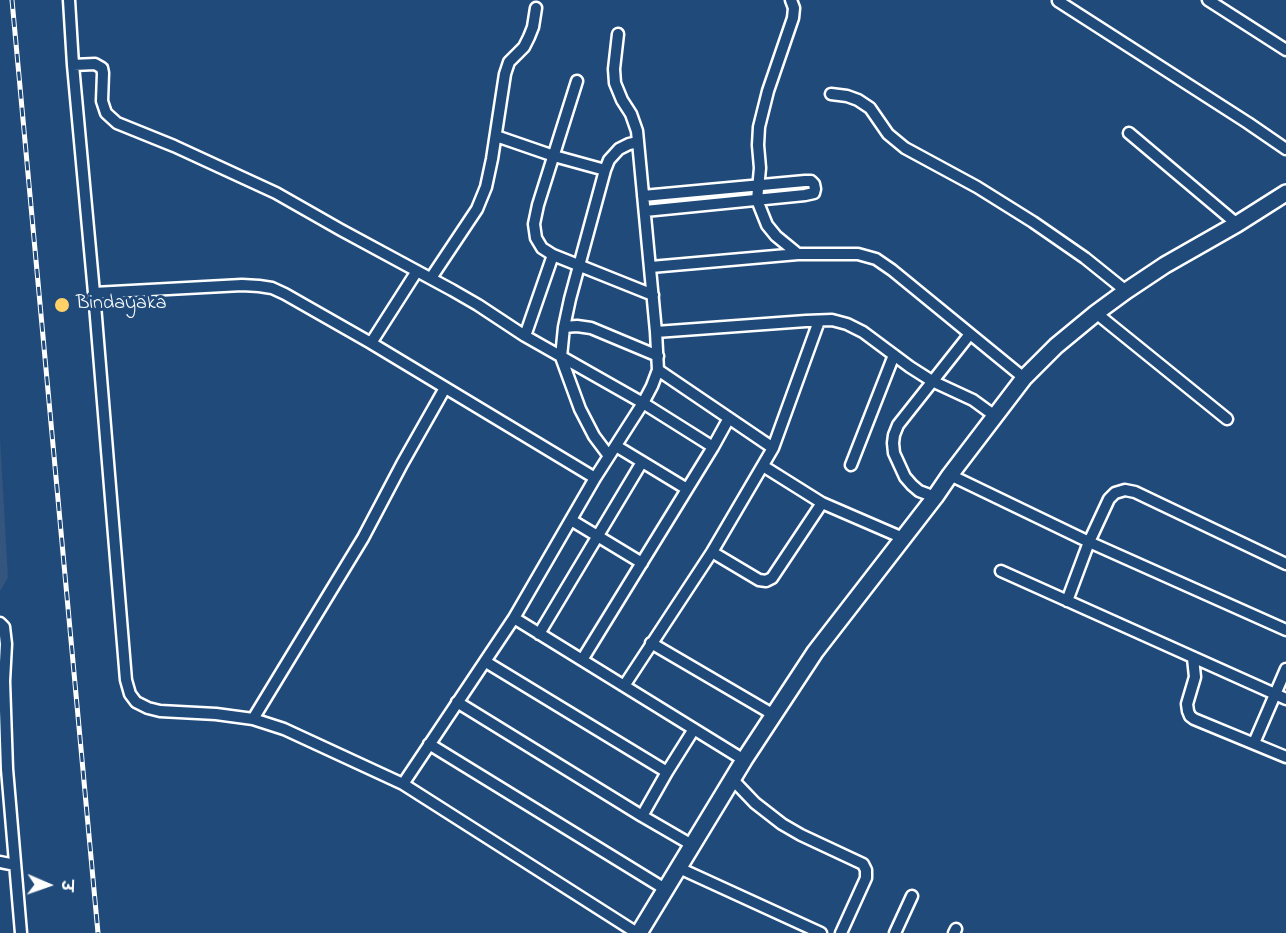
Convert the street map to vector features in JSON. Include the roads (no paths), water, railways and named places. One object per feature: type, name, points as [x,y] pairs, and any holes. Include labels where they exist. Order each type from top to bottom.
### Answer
[{"type":"street","points":[[69,0],[126,680],[130,694],[136,702],[154,710],[253,719],[284,729],[403,784],[638,933],[744,760],[815,652],[1024,378],[1056,346],[1126,291],[1165,265],[1286,193]]},
{"type":"street","points":[[791,0],[794,8],[793,18],[768,91],[759,127],[760,185],[757,200],[767,225],[776,236],[798,254]]},
{"type":"street","points":[[1208,0],[1286,50]]},
{"type":"street","points":[[1058,1],[1286,149]]},
{"type":"street","points":[[431,278],[477,209],[486,187],[505,74],[509,62],[524,47],[529,38],[536,8]]},
{"type":"street","points":[[403,784],[514,618],[595,478],[643,404],[658,370],[651,267],[637,131],[615,83],[614,69],[618,34]]},
{"type":"street","points":[[73,65],[95,64],[102,68],[102,101],[106,113],[117,123],[174,146],[276,193],[478,305],[525,336],[712,447]]},
{"type":"street","points":[[577,81],[538,205],[534,224],[536,238],[542,248],[553,255],[653,295]]},
{"type":"street","points":[[831,94],[847,96],[870,108],[888,134],[905,148],[977,187],[1033,222],[1126,291]]},
{"type":"street","points":[[1129,133],[1237,224]]},
{"type":"street","points":[[496,136],[554,156],[605,170]]},
{"type":"street","points":[[609,456],[594,436],[580,409],[561,357],[564,327],[605,170],[609,160],[619,149],[638,142]]},
{"type":"street","points":[[643,196],[811,181],[815,189],[811,195],[645,211]]},
{"type":"street","points":[[651,267],[798,254],[858,254],[876,259],[1024,378]]},
{"type":"street","points":[[525,336],[553,255]]},
{"type":"street","points":[[371,343],[417,271]]},
{"type":"street","points":[[94,293],[242,285],[265,287],[285,294],[595,478]]},
{"type":"street","points":[[1096,313],[1227,419]]},
{"type":"street","points":[[656,332],[832,320],[863,332],[932,381],[973,400],[995,416]]},
{"type":"street","points":[[624,686],[712,552],[773,448],[819,321]]},
{"type":"street","points":[[564,327],[591,328],[658,356]]},
{"type":"street","points":[[935,497],[919,491],[904,477],[892,443],[898,425],[970,334]]},
{"type":"street","points":[[851,465],[894,355]]},
{"type":"street","points":[[658,370],[773,448]]},
{"type":"street","points":[[253,719],[363,538],[445,388]]},
{"type":"street","points":[[582,660],[729,418]]},
{"type":"street","points":[[616,446],[687,489]]},
{"type":"street","points":[[539,633],[642,462]]},
{"type":"street","points":[[763,466],[822,503],[903,538]]},
{"type":"street","points":[[950,475],[1089,542],[1286,630]]},
{"type":"street","points":[[1067,601],[1089,542],[1109,499],[1115,493],[1125,490],[1135,492],[1286,564]]},
{"type":"street","points":[[712,552],[759,580],[766,581],[772,578],[822,503]]},
{"type":"street","points":[[571,520],[642,563]]},
{"type":"street","points":[[1001,571],[1281,697]]},
{"type":"street","points":[[514,618],[744,760]]},
{"type":"street","points":[[0,623],[4,627],[6,644],[4,768],[21,933]]},
{"type":"street","points":[[651,644],[774,715]]},
{"type":"street","points":[[1193,658],[1195,677],[1187,704],[1190,716],[1286,757]]},
{"type":"street","points":[[486,662],[667,772]]},
{"type":"street","points":[[1254,743],[1281,697],[1286,669]]},
{"type":"street","points":[[457,702],[692,845]]},
{"type":"street","points":[[642,816],[694,729]]},
{"type":"street","points":[[429,744],[665,889]]},
{"type":"street","points":[[733,780],[755,803],[782,824],[863,864],[866,878],[842,933]]},
{"type":"street","points":[[0,862],[15,865]]},
{"type":"street","points":[[679,868],[821,933]]},
{"type":"street","points":[[895,933],[912,896]]},
{"type":"railway","points":[[12,0],[98,933]]},
{"type":"place","name":"Bindayaka","points":[[62,305]]}]
